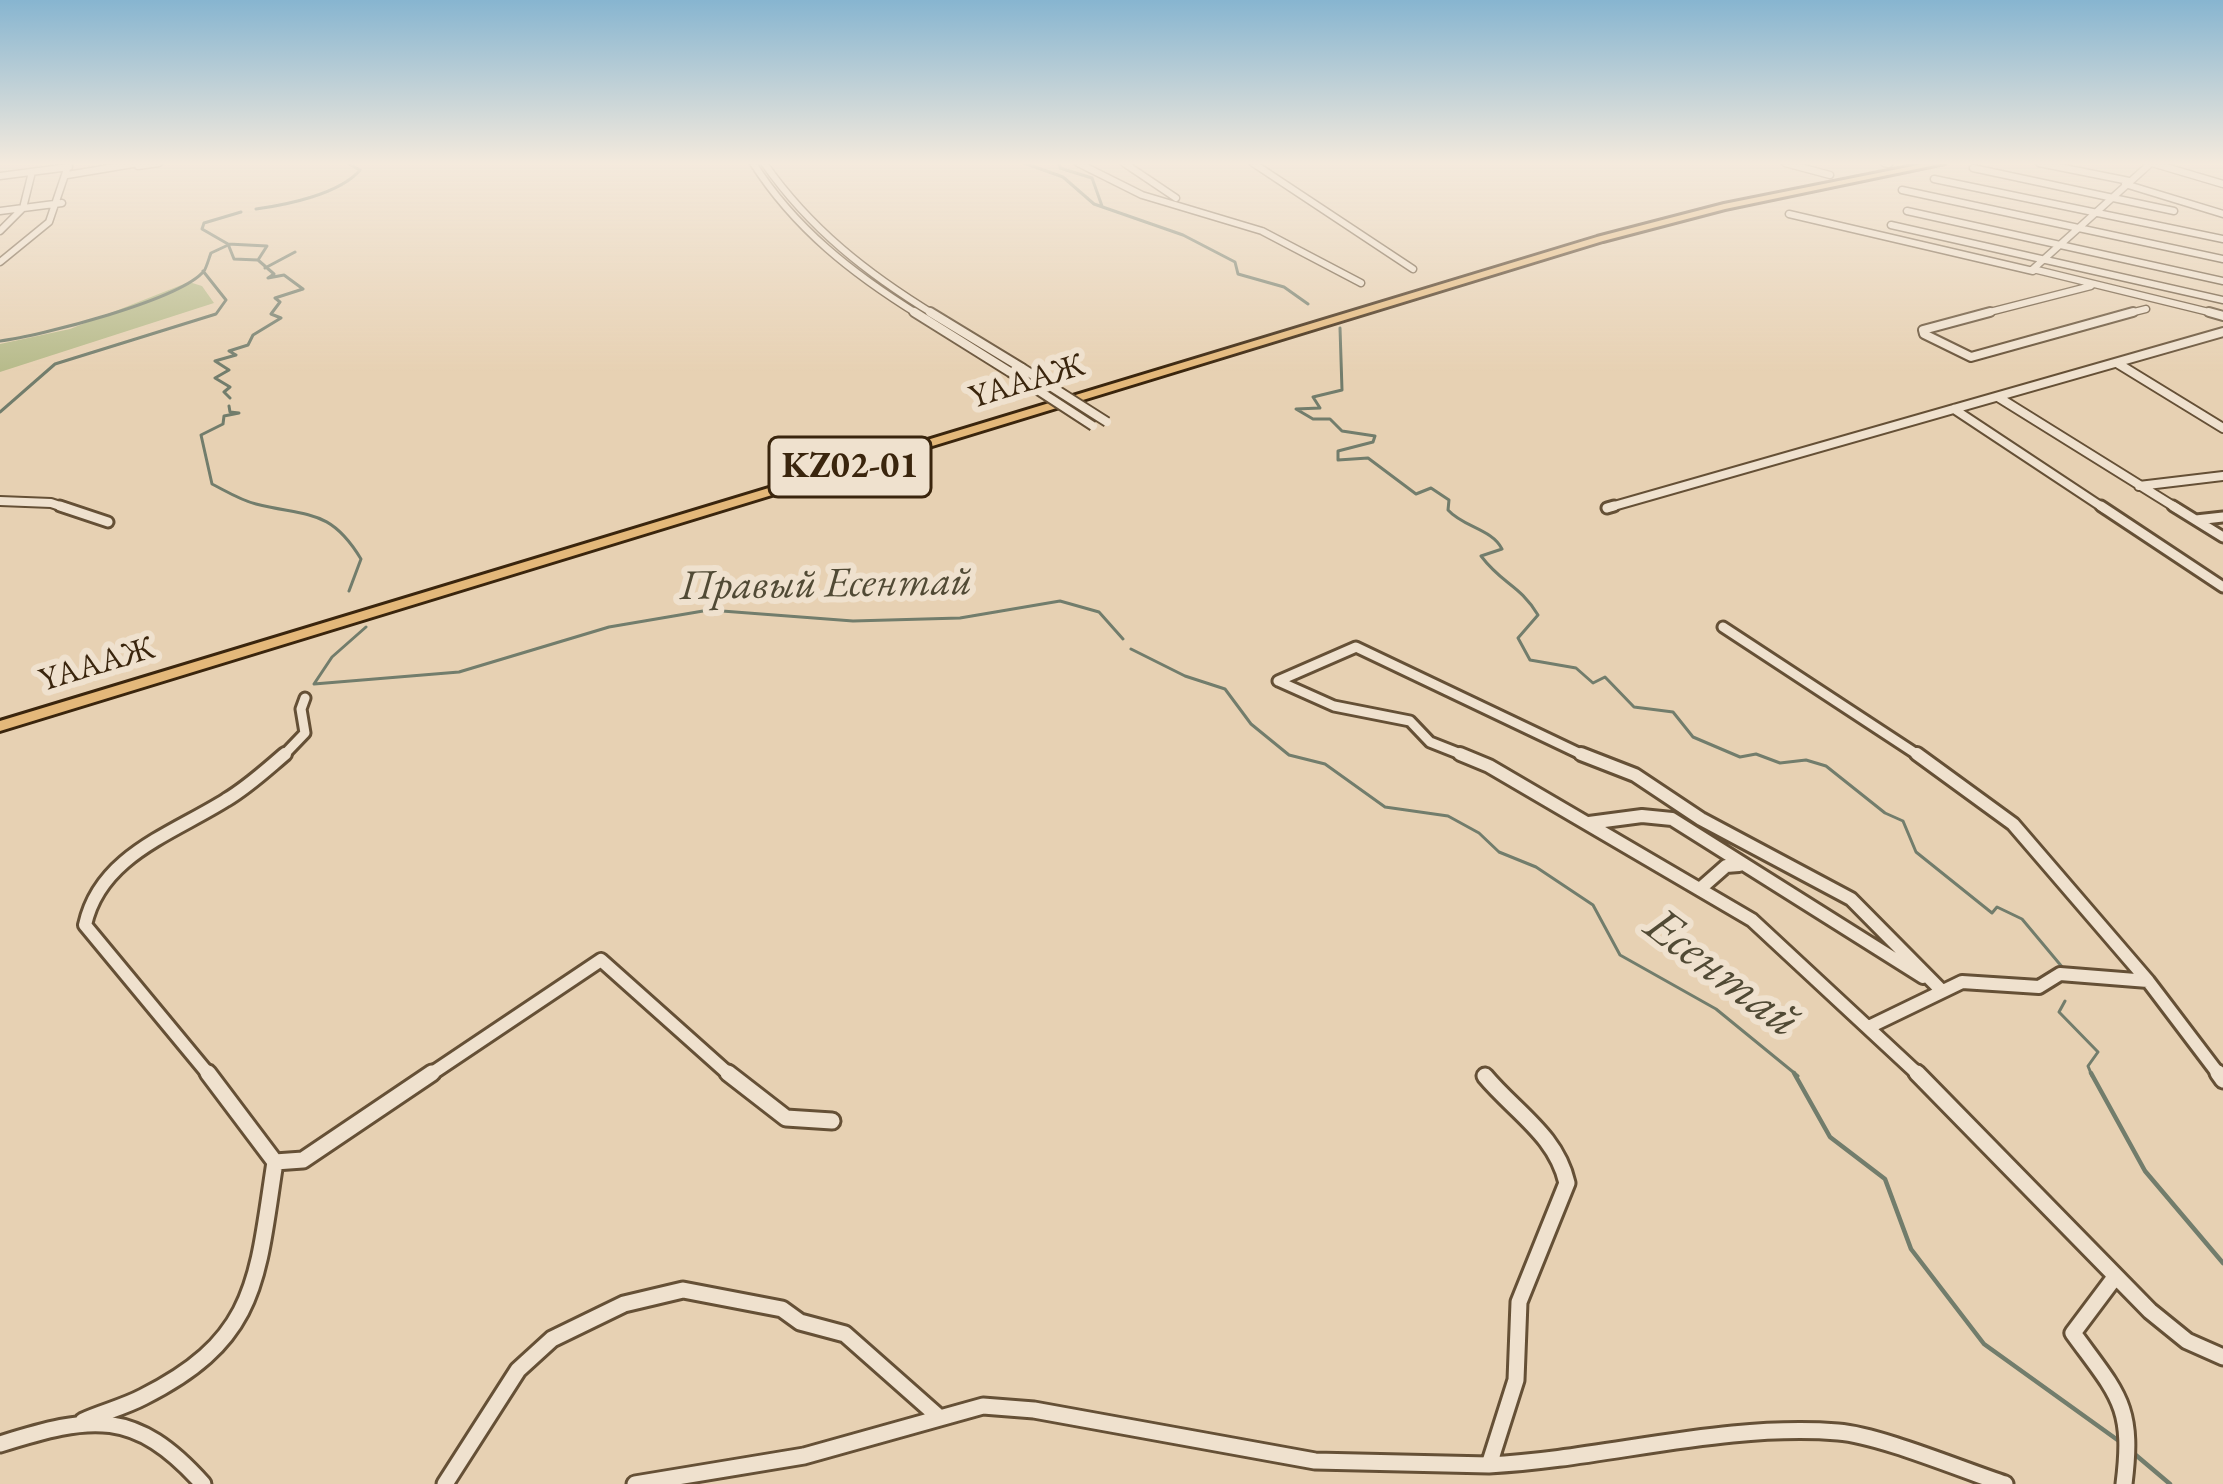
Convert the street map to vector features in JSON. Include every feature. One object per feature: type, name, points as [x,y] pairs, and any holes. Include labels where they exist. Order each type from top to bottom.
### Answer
[{"type":"highway","name":"ҮАААЖ","points":[[0,716],[1613,232]]},
{"type":"highway","name":"ҮАААЖ","points":[[1344,314],[1628,232]]},
{"type":"highway","name":"ҮАААЖ","points":[[0,726],[344,616]]},
{"type":"street","points":[[0,258],[39,232]]},
{"type":"street","points":[[807,232],[1012,367],[1107,422]]},
{"type":"street","points":[[823,232],[856,262],[1093,426]]},
{"type":"street","points":[[1264,232],[1329,271],[1361,283]]},
{"type":"street","points":[[1358,232],[1414,269]]},
{"type":"street","points":[[1867,232],[2223,316]]},
{"type":"street","points":[[1923,232],[2223,300]]},
{"type":"street","points":[[2004,232],[2223,281]]},
{"type":"street","points":[[2033,271],[2072,232]]},
{"type":"street","points":[[2097,232],[2223,259]]},
{"type":"street","points":[[2191,232],[2223,239]]},
{"type":"street","points":[[2091,286],[1923,330],[1924,334],[1972,357],[2146,309]]},
{"type":"street","points":[[1607,508],[2223,332]]},
{"type":"street","points":[[2117,363],[2223,427]]},
{"type":"street","points":[[1999,397],[2223,537]]},
{"type":"street","points":[[1954,410],[2223,587]]},
{"type":"street","points":[[2139,486],[2223,476]]},
{"type":"street","points":[[0,501],[51,503],[108,522]]},
{"type":"street","points":[[2196,520],[2223,517]]},
{"type":"street","points":[[1723,627],[1998,811],[2148,982],[2223,1080]]},
{"type":"street","points":[[1936,986],[1851,899],[1701,819],[1635,775],[1599,763],[1433,681],[1356,647],[1278,681],[1334,706],[1410,721],[1430,742],[1489,766],[1701,888],[1774,936],[1871,1026],[2115,1277],[2187,1340],[2223,1357]]},
{"type":"street","points":[[0,1444],[141,1399],[212,1353],[245,1317],[261,1269],[275,1162],[238,1110],[85,925],[85,910],[130,856],[222,803],[298,744],[305,733],[304,698]]},
{"type":"street","points":[[1586,823],[1612,823],[1653,812],[1672,819],[1936,986]]},
{"type":"street","points":[[1701,888],[1726,866],[1738,865]]},
{"type":"street","points":[[275,1162],[303,1160],[601,960],[762,1105],[786,1118],[832,1121]]},
{"type":"street","points":[[1871,1026],[1936,986],[1978,980],[2039,987],[2060,974],[2148,982]]},
{"type":"street","points":[[1485,1076],[1498,1094],[1544,1134],[1565,1163],[1568,1183],[1520,1302],[1516,1380],[1489,1465]]},
{"type":"street","points":[[2115,1277],[2073,1333],[2118,1395],[2130,1436],[2124,1484]]},
{"type":"street","points":[[445,1484],[518,1370],[552,1340],[624,1304],[683,1290],[782,1309],[800,1322],[844,1334],[940,1418]]},
{"type":"street","points":[[635,1484],[804,1456],[983,1406],[1315,1461],[1552,1462],[1723,1435],[1841,1432],[1968,1477],[2005,1484]]},
{"type":"street","points":[[83,1421],[111,1418],[174,1448],[203,1484]]},
{"type":"green space","points":[[189,282],[202,286],[214,303],[0,372],[0,344],[70,329]]},
{"type":"waterway","name":"Правый Есентай","points":[[208,232],[228,244]]},
{"type":"waterway","points":[[1175,232],[1235,262],[1238,274],[1284,287],[1308,304]]},
{"type":"waterway","name":"Правый Есентай","points":[[228,244],[267,246],[258,260]]},
{"type":"waterway","name":"Правый Есентай","points":[[228,244],[234,259],[258,260]]},
{"type":"waterway","points":[[203,271],[211,253],[226,246]]},
{"type":"waterway","points":[[266,267],[295,252]]},
{"type":"waterway","name":"Правый Есентай","points":[[258,260],[266,267]]},
{"type":"waterway","name":"Правый Есентай","points":[[230,398],[224,392],[230,387],[215,378],[229,370],[215,361],[236,355],[229,351],[248,345],[253,335],[281,318],[271,314],[280,302],[275,298],[303,289],[284,275],[268,278],[274,274],[266,267]]},
{"type":"waterway","points":[[0,341],[139,305],[203,271]]},
{"type":"waterway","points":[[0,412],[55,364],[216,314],[226,300],[203,271]]},
{"type":"waterway","points":[[1340,328],[1342,390],[1313,397],[1320,408],[1296,409],[1313,419],[1330,419],[1342,431],[1375,436],[1373,442],[1338,451],[1338,460],[1368,458],[1416,494],[1431,488],[1449,500],[1448,510],[1454,516],[1497,542],[1502,549],[1481,556],[1538,615],[1518,638],[1530,660],[1576,668],[1593,683],[1605,677],[1634,707],[1673,712],[1693,737],[1740,757],[1756,754],[1780,763],[1806,760],[1826,766],[1885,813],[1903,821],[1916,852],[1992,913],[1997,907],[2022,919],[2063,968]]},
{"type":"waterway","name":"Правый Есентай","points":[[229,406],[230,412],[239,413],[224,416],[223,424],[201,435],[212,484],[250,502],[316,517],[339,531],[361,559],[349,591]]},
{"type":"waterway","name":"Правый Есентай","points":[[366,627],[332,657],[314,684],[459,672],[609,627],[709,610],[853,621],[960,618],[1060,601],[1099,612],[1123,639]]},
{"type":"waterway","name":"Есентай","points":[[1131,649],[1185,676],[1225,689],[1251,724],[1289,755],[1325,764],[1385,807],[1448,816],[1479,833],[1499,852],[1536,867],[1593,905],[1620,955],[1716,1009],[1798,1076]]},
{"type":"waterway","points":[[2065,1001],[2059,1012],[2098,1052],[2088,1066],[2092,1076]]},
{"type":"waterway","name":"Есентай","points":[[1794,1073],[1830,1137],[1885,1179],[1911,1249],[1984,1344],[2119,1441]]},
{"type":"waterway","points":[[2091,1073],[2145,1171],[2223,1263]]},
{"type":"waterway","name":"Есентай","points":[[2131,1451],[2170,1484]]}]
